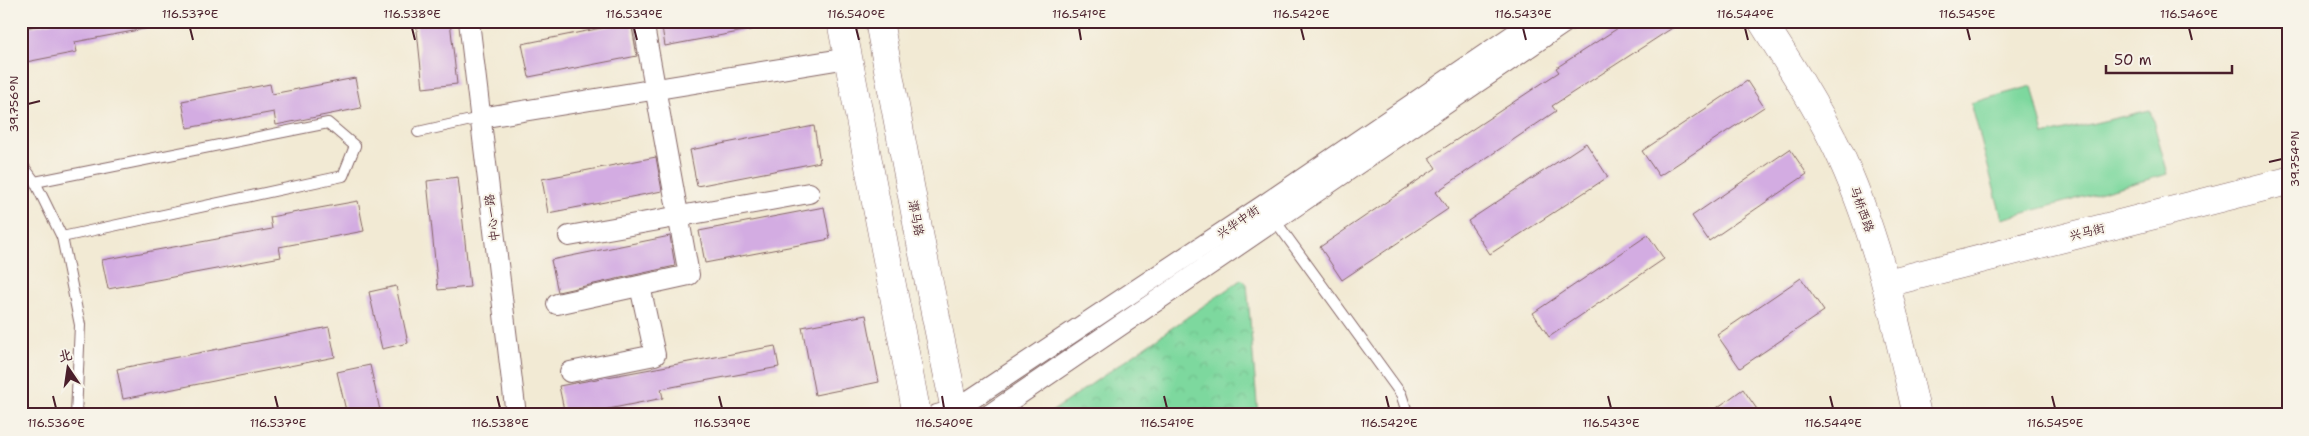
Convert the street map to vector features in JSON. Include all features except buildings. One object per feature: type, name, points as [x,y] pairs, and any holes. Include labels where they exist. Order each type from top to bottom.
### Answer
[{"type":"street","name":"中心一路","points":[[469,21],[516,415]]},
{"type":"street","points":[[557,304],[689,275],[643,21]]},
{"type":"street","points":[[841,21],[917,415]]},
{"type":"street","name":"漷马路","points":[[879,21],[950,413]]},
{"type":"street","name":"兴华中街","points":[[950,413],[1264,205],[1534,21]]},
{"type":"street","name":"兴华中街","points":[[989,415],[1567,21]]},
{"type":"street","name":"马桥西路","points":[[1762,21],[1810,96],[1836,146],[1863,211],[1886,283],[1917,415]]},
{"type":"street","points":[[480,118],[848,58]]},
{"type":"street","name":"兴马街","points":[[1886,283],[2288,180]]},
{"type":"street","points":[[569,236],[677,215],[809,193]]},
{"type":"street","points":[[570,372],[655,355],[640,286]]},
{"type":"lane","points":[[418,132],[480,118]]},
{"type":"lane","points":[[35,182],[328,123],[355,146],[343,176],[62,237]]},
{"type":"lane","points":[[21,163],[35,182],[62,237],[80,325],[76,415]]},
{"type":"lane","points":[[1274,219],[1401,394],[1408,415]]},
{"type":"green space","points":[[2032,86],[2044,135],[2150,110],[2168,174],[2002,219],[1971,103]]},
{"type":"green space","points":[[1242,279],[1247,284],[1258,415],[1047,415]]}]
